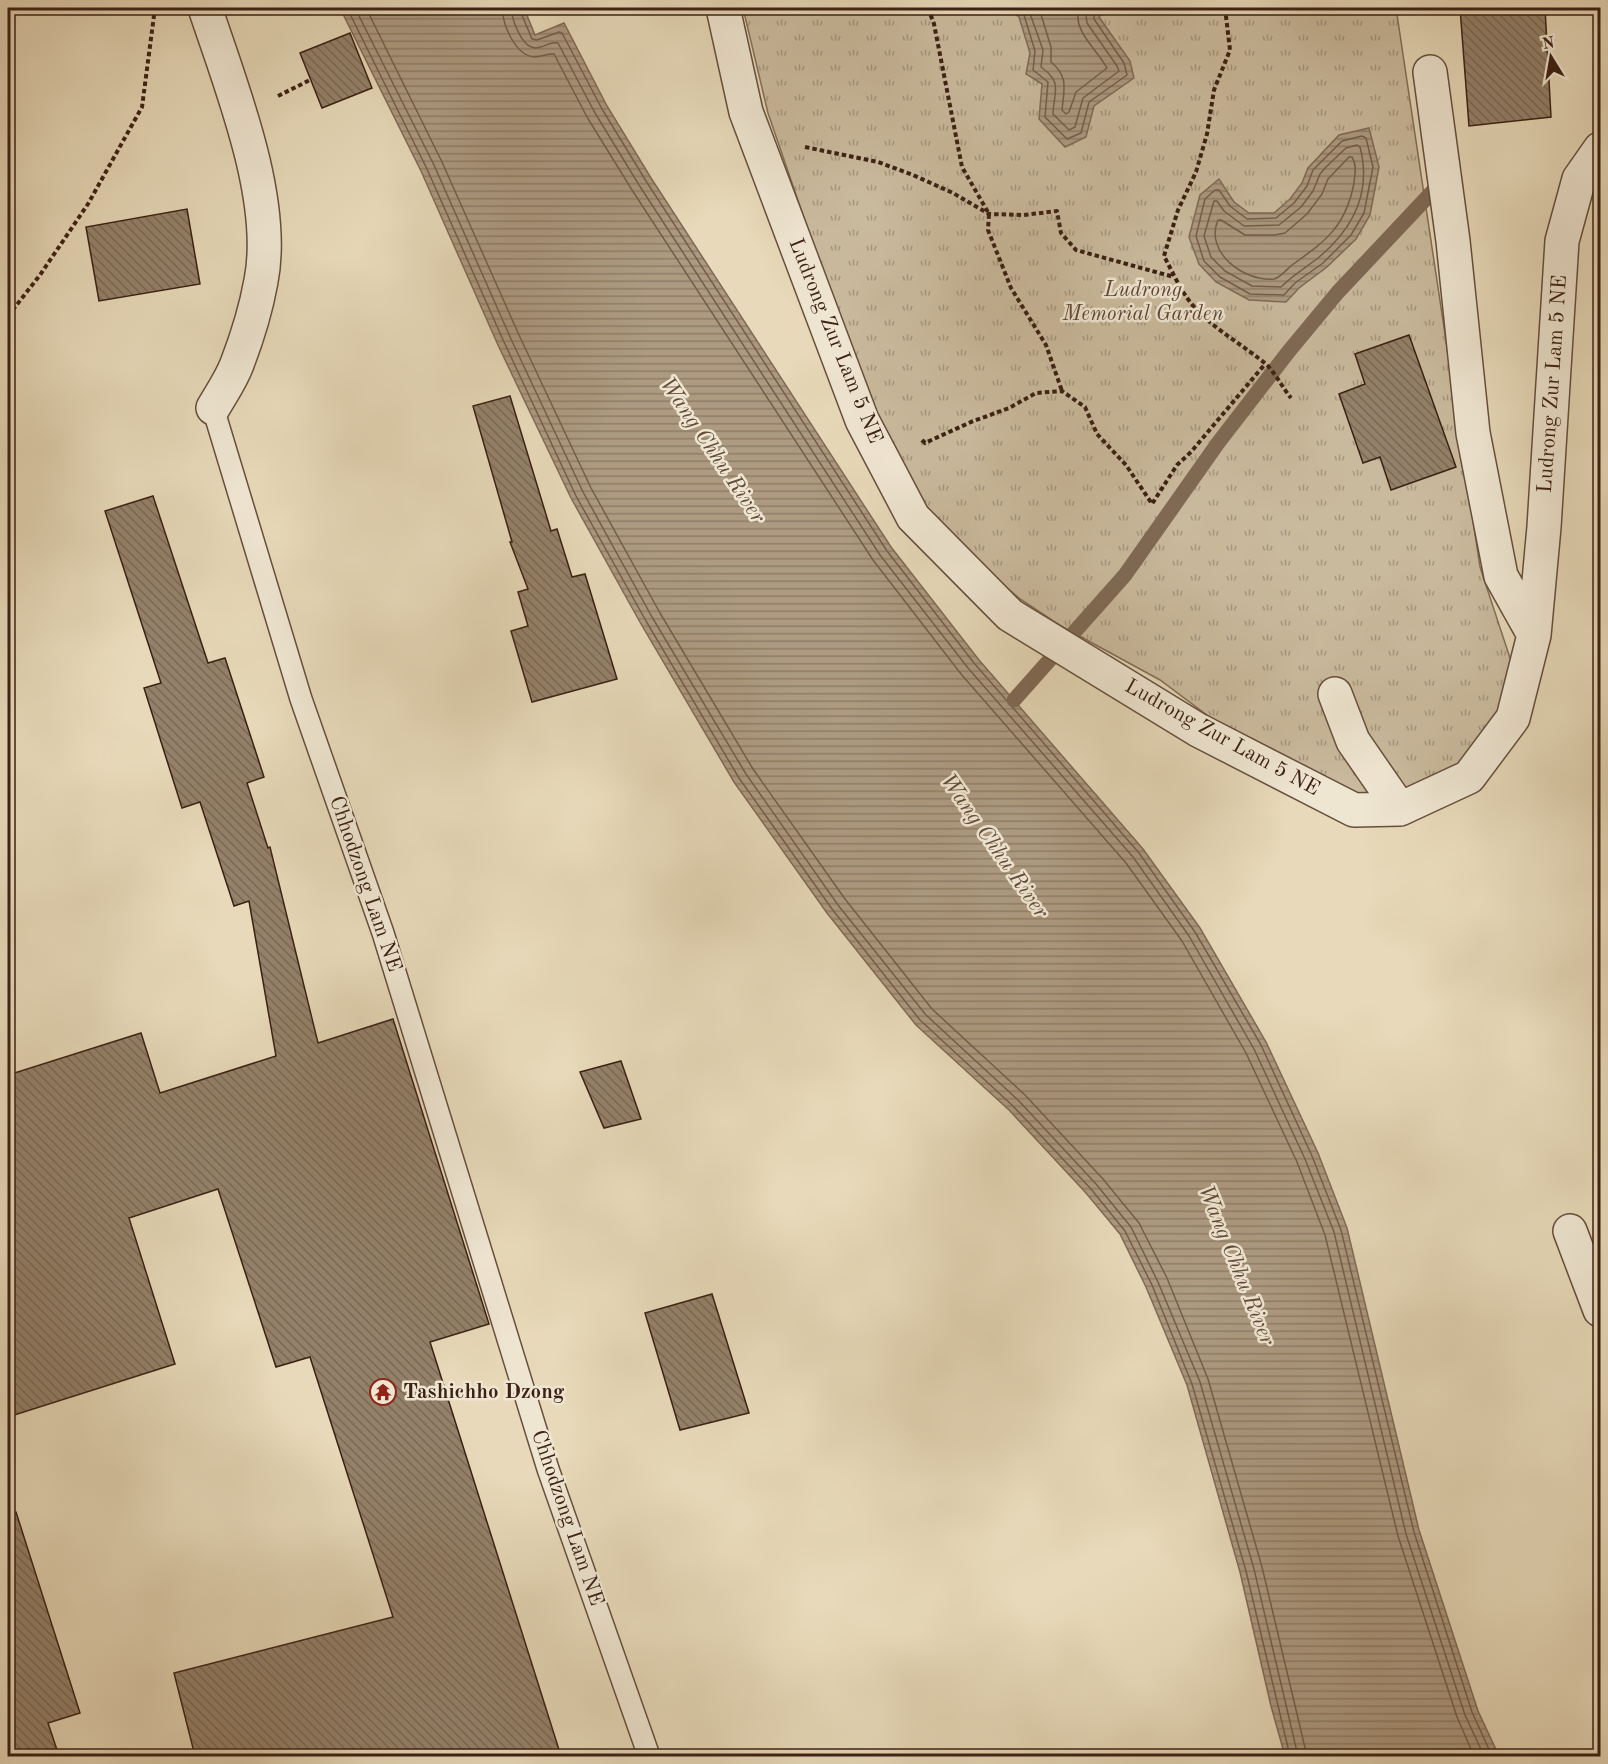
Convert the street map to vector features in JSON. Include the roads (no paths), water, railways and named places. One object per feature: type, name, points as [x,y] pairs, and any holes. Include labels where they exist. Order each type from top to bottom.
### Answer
[{"type":"street","name":"Chhodzong Lam NE","points":[[205,8],[240,114],[255,171],[264,238],[261,280],[250,323],[236,366],[213,408]]},
{"type":"street","name":"Ludrong Zur Lam 5 NE","points":[[723,8],[746,112],[862,420],[913,517],[1010,615],[1198,730],[1354,810],[1400,809],[1469,777],[1513,718],[1534,635],[1544,527],[1562,241],[1579,179],[1600,149]]},
{"type":"street","points":[[1430,72],[1453,241],[1473,433],[1501,576],[1534,635]]},
{"type":"street","points":[[1335,694],[1353,741],[1400,809]]},
{"type":"street","points":[[1570,1231],[1600,1310]]},
{"type":"lane","name":"Chhodzong Lam NE","points":[[213,408],[301,699],[383,933],[548,1469],[650,1756]]},
{"type":"water","name":"Wang Chhu River","points":[[340,8],[524,8],[535,35],[564,23],[607,106],[651,178],[891,547],[979,660],[1143,849],[1200,928],[1266,1042],[1318,1153],[1347,1228],[1419,1530],[1478,1711],[1499,1756],[1285,1756],[1240,1572],[1187,1385],[1146,1287],[1120,1234],[1086,1193],[1009,1110],[916,1025],[827,913],[734,782],[641,624],[571,498],[498,345],[421,171]]},
{"type":"water","points":[[1008,8],[1108,8],[1099,17],[1130,61],[1134,78],[1094,106],[1086,137],[1065,147],[1039,119],[1042,84],[1026,74],[1030,53],[1019,17]]},
{"type":"water","points":[[1369,128],[1379,167],[1370,215],[1356,239],[1286,302],[1249,300],[1216,282],[1199,264],[1189,237],[1200,195],[1219,179],[1234,202],[1249,213],[1274,213],[1290,199],[1302,183],[1308,168],[1339,135]]},
{"type":"waterway","points":[[1014,700],[1125,575],[1218,443],[1289,351],[1338,292],[1435,189]]},
{"type":"place","name":"Tashichho Dzong","points":[[383,1392]]},
{"type":"park label","name":"Ludrong Memorial Garden","points":[[1143,302]]}]
